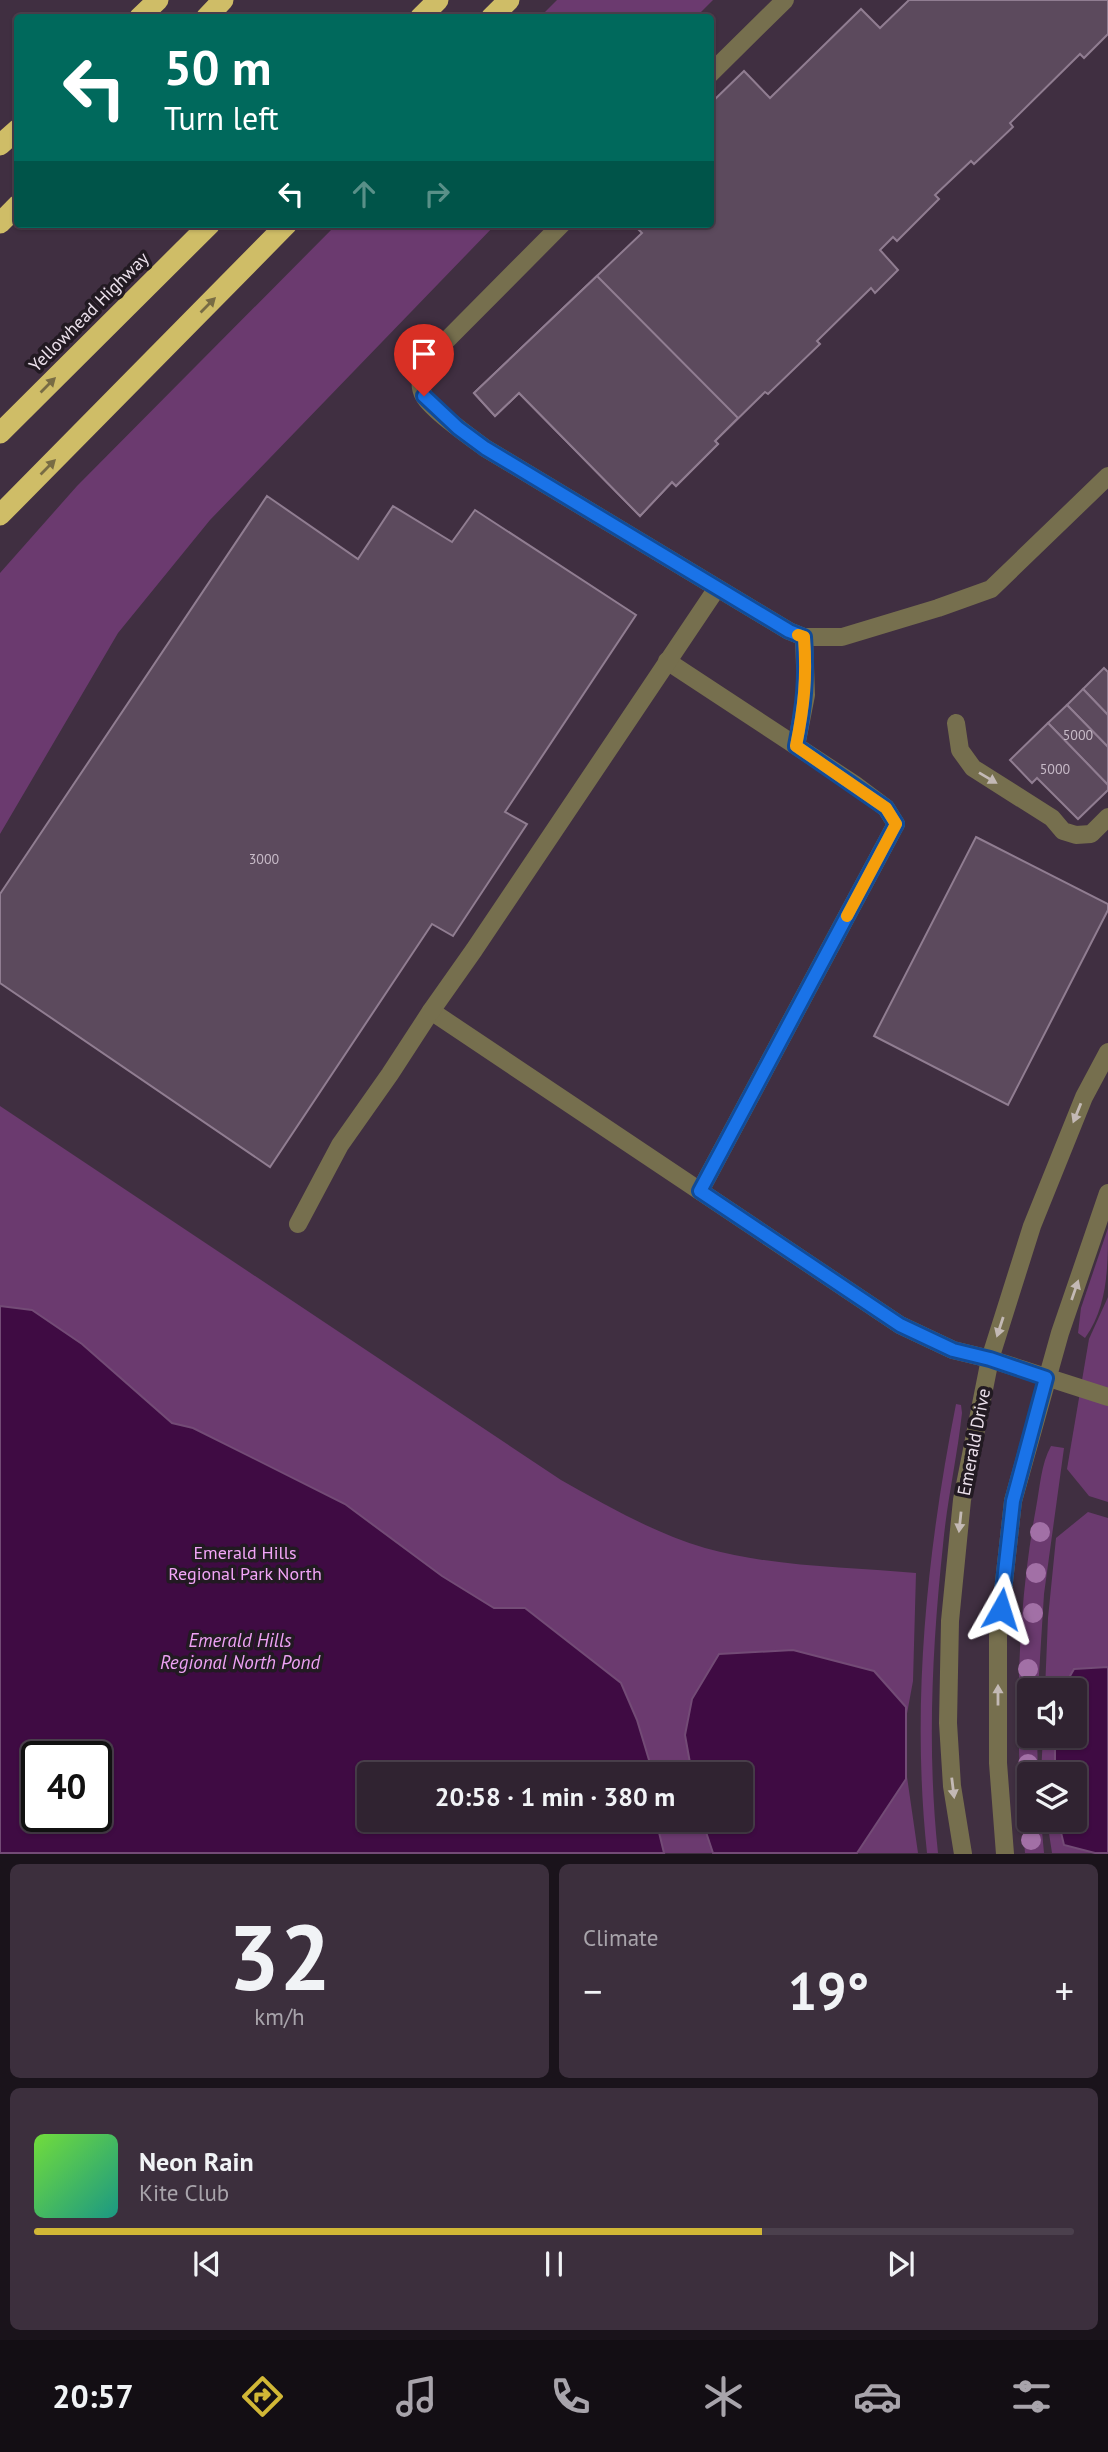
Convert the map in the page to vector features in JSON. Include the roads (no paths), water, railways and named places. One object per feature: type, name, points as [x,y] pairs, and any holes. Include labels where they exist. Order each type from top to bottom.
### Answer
[{"type":"highway","points":[[143,14],[158,0]]},
{"type":"highway","points":[[210,14],[223,0]]},
{"type":"highway","points":[[424,14],[438,0]]},
{"type":"highway","points":[[495,14],[509,0]]},
{"type":"highway","points":[[0,145],[14,133]]},
{"type":"highway","points":[[0,223],[14,209]]},
{"type":"highway","name":"Yellowhead Highway","points":[[0,433],[206,228]]},
{"type":"highway","points":[[0,515],[283,228]]},
{"type":"street","points":[[714,70],[785,0]]},
{"type":"street","points":[[558,228],[425,363],[420,378],[424,396],[458,428],[485,448],[789,631],[804,637],[842,637],[991,589],[1105,486]]},
{"type":"street","points":[[298,1224],[340,1145],[717,588]]},
{"type":"street","points":[[796,746],[806,695],[804,637]]},
{"type":"street","points":[[667,661],[886,808],[896,824],[700,1191]]},
{"type":"street","points":[[956,723],[960,750],[973,768],[1052,818],[1063,831],[1076,835],[1091,834],[1108,817]]},
{"type":"street","points":[[430,1011],[900,1325],[953,1350],[990,1359],[1108,1397]]},
{"type":"street","name":"Emerald Drive","points":[[963,1853],[952,1786],[948,1723],[950,1621],[962,1500],[990,1359],[1032,1226],[1084,1097],[1108,1052]]},
{"type":"street","points":[[1005,1853],[998,1763],[998,1636],[1013,1501],[1046,1378],[1108,1193]]},
{"type":"water","name":"Emerald Hills Regional North Pond","points":[[0,1306],[32,1310],[82,1344],[172,1423],[193,1428],[345,1504],[442,1576],[494,1608],[525,1608],[621,1683],[637,1720],[650,1762],[357,1762],[357,1832],[659,1832],[664,1853],[0,1853]]},
{"type":"water","points":[[793,1650],[874,1671],[906,1707],[906,1779],[857,1853],[713,1853],[706,1832],[753,1832],[753,1762],[690,1762],[685,1735],[692,1699],[719,1654]]},
{"type":"water","points":[[1108,1667],[1108,1853],[1095,1853],[1064,1845],[1061,1832],[1087,1832],[1087,1762],[1055,1762],[1055,1748],[1087,1748],[1087,1678],[1069,1678],[1074,1669]]},
{"type":"park label","name":"Emerald Hills Regional Park North","points":[[245,1563]]}]
